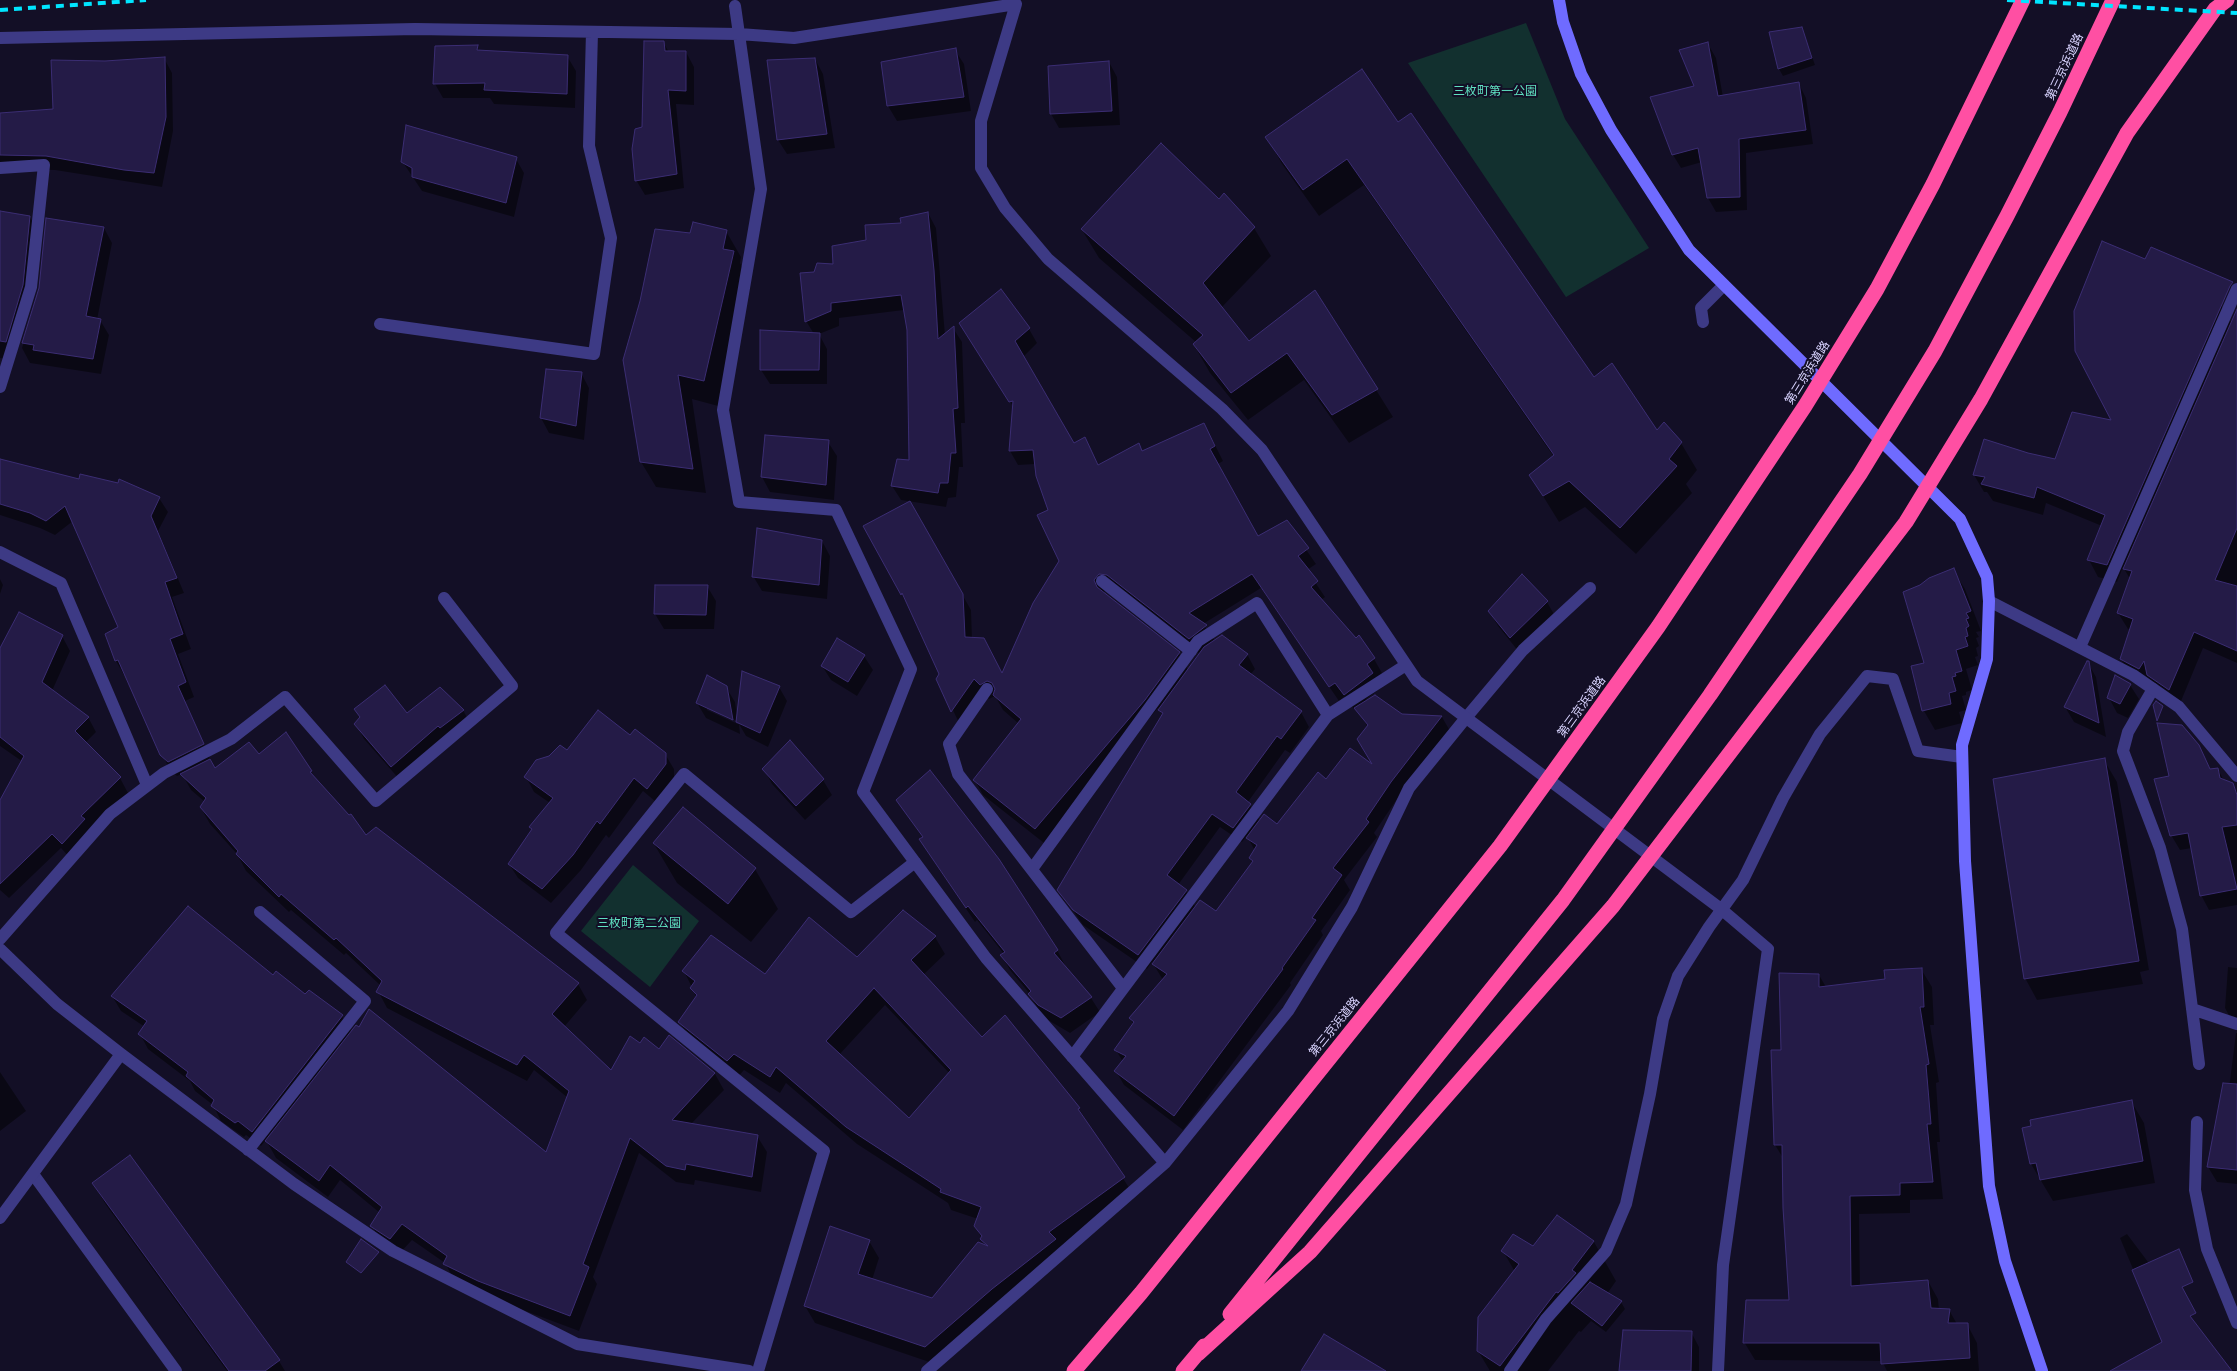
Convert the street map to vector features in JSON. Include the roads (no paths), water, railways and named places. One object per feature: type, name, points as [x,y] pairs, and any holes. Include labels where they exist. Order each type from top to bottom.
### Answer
[{"type":"highway","name":"第三京浜道路","points":[[1074,1371],[1141,1293],[1500,846],[1658,627],[1805,406],[1877,289],[1933,184],[2023,0]]},
{"type":"highway","name":"第三京浜道路","points":[[1183,1371],[1563,900],[1710,695],[1860,474],[1935,351],[2060,112],[2113,0]]},
{"type":"highway","points":[[1198,1354],[1310,1252],[1613,906],[1906,522],[1981,399],[2127,133],[2215,9],[2227,0]]},
{"type":"street","points":[[1559,0],[1563,22],[1581,74],[1611,130],[1689,250],[1960,519],[1987,577],[1989,601],[1988,659],[1962,745],[1965,861],[1989,1186],[2005,1261],[2042,1371]]},
{"type":"street","points":[[0,38],[415,29],[738,34],[794,38],[1016,4],[981,121],[980,168],[1005,208],[1048,259],[1222,408],[1262,450],[1417,681],[1465,719],[1699,892],[1768,949],[1723,1265],[1718,1371]]},
{"type":"street","points":[[735,6],[761,189],[723,410],[739,502],[836,510],[911,669],[863,792],[986,958],[1165,1162]]},
{"type":"street","points":[[380,324],[594,354],[612,238],[589,146],[592,32]]},
{"type":"street","points":[[0,168],[44,166],[31,287],[0,387]]},
{"type":"street","points":[[1703,322],[1701,308],[1724,285]]},
{"type":"street","points":[[2080,647],[2237,289]]},
{"type":"street","points":[[0,552],[62,583],[147,785]]},
{"type":"street","points":[[1102,581],[1191,651]]},
{"type":"street","points":[[927,1371],[1165,1162],[1288,1011],[1352,906],[1408,788],[1523,650],[1590,588]]},
{"type":"street","points":[[0,939],[110,814],[164,773],[231,739],[285,697],[376,800],[512,686],[444,598]]},
{"type":"street","points":[[1989,601],[2133,675],[2179,707],[2237,776]]},
{"type":"street","points":[[1032,869],[1198,642],[1257,603],[1328,715]]},
{"type":"street","points":[[1072,1057],[1328,715],[1406,665]]},
{"type":"street","points":[[1510,1371],[1546,1319],[1606,1251],[1626,1204],[1650,1094],[1663,1019],[1678,976],[1721,909],[1743,880],[1784,798],[1820,734],[1867,676],[1893,678],[1918,752],[1962,757]]},
{"type":"street","points":[[987,689],[949,744],[958,774],[1123,988]]},
{"type":"street","points":[[2153,689],[2128,732],[2123,751],[2163,857],[2182,928],[2199,1064]]},
{"type":"street","points":[[758,1371],[824,1151],[556,933],[684,774],[851,912],[915,862]]},
{"type":"street","points":[[248,1150],[365,1001],[260,912]]},
{"type":"street","points":[[0,949],[57,1004],[121,1054],[294,1184],[393,1252],[577,1344],[749,1371]]},
{"type":"street","points":[[2192,1009],[2237,1024]]},
{"type":"street","points":[[0,1218],[121,1054]]},
{"type":"street","points":[[2197,1122],[2195,1190],[2207,1249],[2237,1323]]},
{"type":"street","points":[[33,1174],[176,1371]]},
{"type":"railway","points":[[0,10],[146,0]]},
{"type":"railway","points":[[2007,0],[2237,13]]},
{"type":"park label","name":"三枚町第一公園","points":[[1495,92]]},
{"type":"park label","name":"三枚町第二公園","points":[[639,924]]}]
